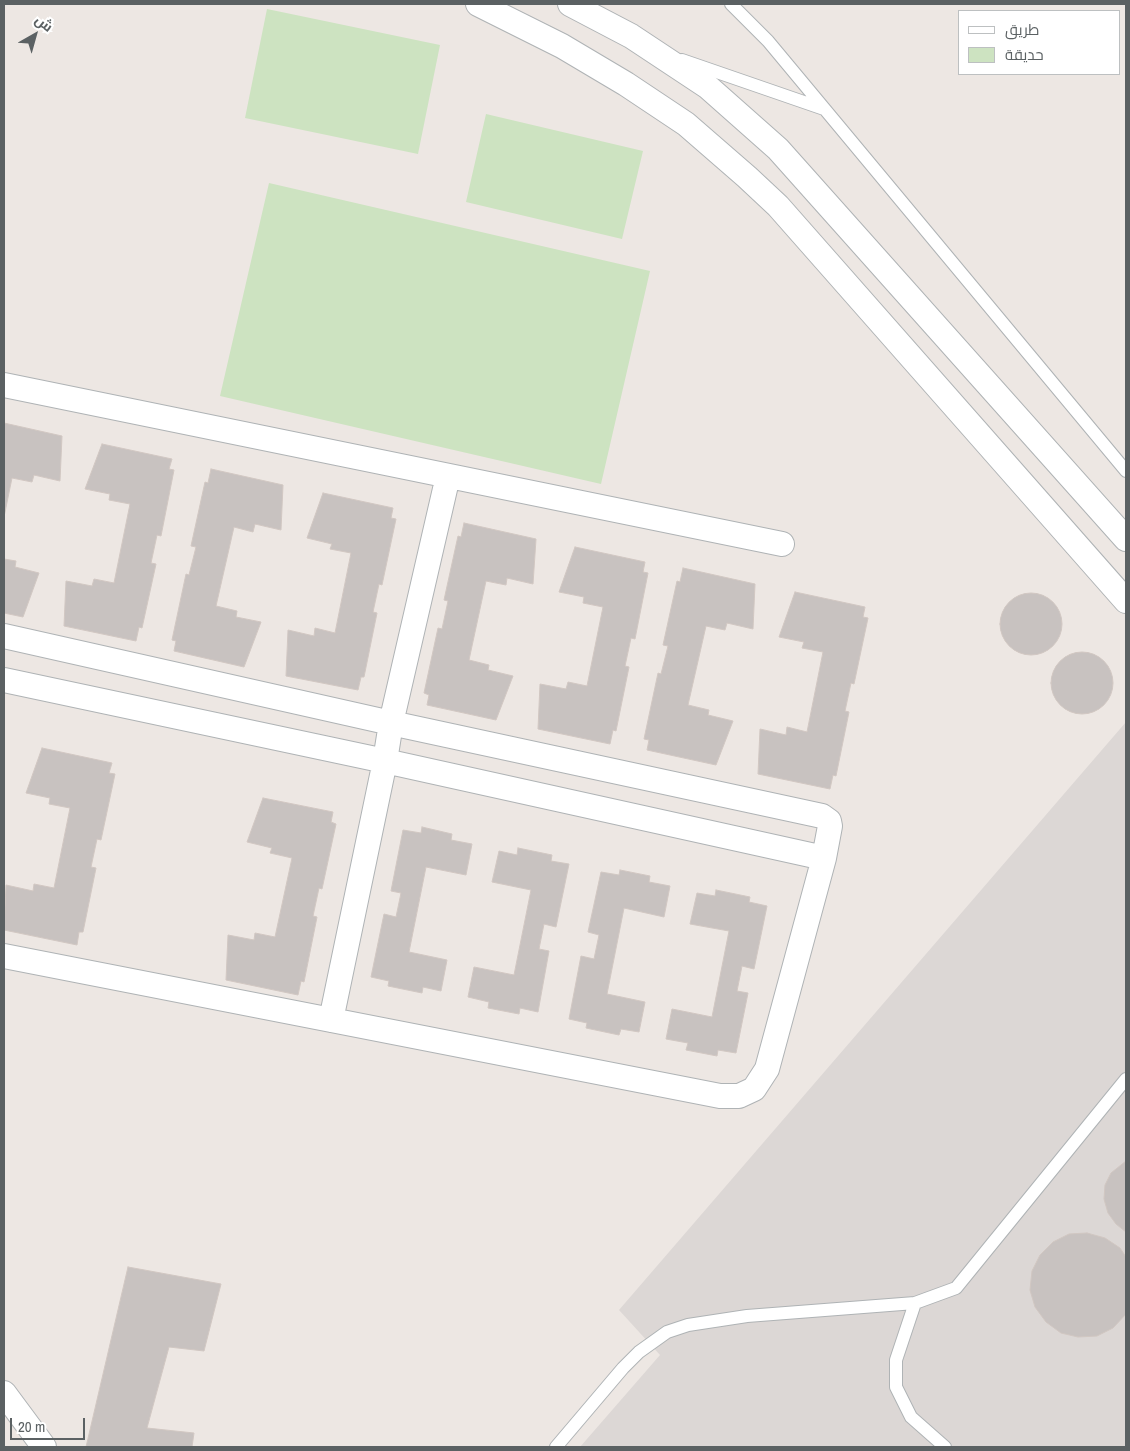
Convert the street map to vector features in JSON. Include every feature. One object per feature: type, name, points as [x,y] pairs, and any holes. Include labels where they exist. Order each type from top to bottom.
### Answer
[{"type":"street","points":[[478,4],[562,46],[626,84],[686,124],[748,177],[785,214],[1126,601]]},
{"type":"street","points":[[570,4],[631,36],[708,88],[778,149],[1126,539]]},
{"type":"street","points":[[4,385],[782,544]]},
{"type":"street","points":[[331,1020],[385,761],[391,723],[448,476]]},
{"type":"street","points":[[4,636],[391,723],[822,816],[829,821],[830,826],[824,858],[768,1070],[754,1089],[739,1096],[720,1096],[4,956]]},
{"type":"street","points":[[4,680],[385,761],[824,858]]},
{"type":"street","points":[[4,1393],[44,1447]]},
{"type":"lane","points":[[731,4],[768,42],[824,108],[1126,471]]},
{"type":"lane","points":[[651,50],[824,108]]},
{"type":"lane","points":[[556,1447],[623,1368],[639,1352],[667,1332],[688,1325],[748,1316],[915,1303],[956,1288],[1126,1079]]},
{"type":"lane","points":[[915,1303],[896,1360],[896,1386],[904,1406],[911,1417],[945,1447]]},
{"type":"shaded area","points":[[1126,722],[1126,1447],[580,1447],[660,1355],[619,1310]]},
{"type":"green space","points":[[267,9],[440,45],[418,154],[245,118]]},
{"type":"green space","points":[[486,114],[643,151],[622,239],[466,202]]},
{"type":"green space","points":[[269,183],[650,271],[601,484],[220,396]]},
{"type":"building","points":[[4,423],[62,436],[60,481],[34,475],[32,482],[12,478],[4,517]]},
{"type":"building","points":[[102,444],[172,459],[169,469],[174,470],[161,536],[157,535],[151,563],[156,564],[142,628],[139,627],[136,641],[64,626],[66,581],[92,586],[94,579],[114,583],[130,504],[109,500],[110,494],[85,489]]},
{"type":"building","points":[[211,469],[283,485],[281,530],[255,524],[253,532],[234,527],[216,606],[237,611],[236,617],[261,622],[244,667],[174,651],[176,641],[172,640],[186,574],[189,575],[196,547],[191,546],[205,482],[208,483]]},
{"type":"building","points":[[323,493],[393,508],[391,518],[396,519],[382,585],[379,584],[373,612],[377,613],[364,677],[361,677],[358,690],[286,676],[288,630],[314,636],[315,628],[335,633],[351,553],[330,549],[332,544],[307,538]]},
{"type":"building","points":[[464,523],[536,539],[533,584],[507,578],[506,585],[486,581],[469,660],[489,665],[488,670],[513,676],[496,720],[427,705],[429,695],[424,693],[438,628],[442,629],[448,601],[444,600],[458,536],[461,537]]},
{"type":"building","points":[[575,547],[645,562],[643,572],[648,573],[635,639],[631,638],[625,666],[629,667],[616,731],[613,730],[610,744],[538,729],[540,684],[566,689],[568,682],[587,686],[603,607],[583,603],[584,597],[559,592]]},
{"type":"building","points":[[4,559],[16,561],[15,567],[39,573],[23,617],[4,613]]},
{"type":"building","points":[[683,568],[755,584],[753,629],[727,623],[725,630],[706,626],[688,705],[709,710],[708,715],[733,721],[716,765],[647,750],[649,740],[644,739],[658,673],[661,674],[668,646],[663,645],[677,581],[680,582]]},
{"type":"building","points":[[795,592],[865,607],[863,617],[868,618],[854,684],[851,683],[845,711],[849,712],[836,776],[833,775],[830,789],[758,774],[760,729],[786,735],[787,727],[807,732],[823,652],[802,648],[804,642],[779,637]]},
{"type":"building","points":[[1031,593],[1043,595],[1053,602],[1060,612],[1062,624],[1060,636],[1053,646],[1043,653],[1031,655],[1019,653],[1009,646],[1002,636],[1000,624],[1002,612],[1009,602],[1019,595]]},
{"type":"building","points":[[1082,652],[1094,654],[1104,661],[1111,671],[1113,683],[1111,695],[1104,705],[1094,712],[1082,714],[1070,712],[1060,705],[1053,695],[1051,683],[1053,671],[1060,661],[1070,654]]},
{"type":"building","points":[[42,748],[112,763],[109,773],[115,774],[101,840],[97,839],[91,867],[96,868],[83,932],[79,932],[77,945],[4,930],[6,885],[33,891],[34,884],[54,888],[70,808],[49,804],[50,798],[26,793]]},
{"type":"building","points":[[263,798],[333,812],[331,822],[336,824],[322,889],[319,888],[313,916],[317,917],[304,982],[301,981],[298,995],[226,980],[228,935],[254,940],[255,933],[275,937],[292,858],[270,853],[272,848],[247,842]]},
{"type":"building","points":[[422,827],[452,834],[451,840],[472,844],[466,875],[426,867],[409,952],[447,960],[441,991],[423,987],[422,993],[388,986],[389,981],[371,977],[384,914],[396,917],[401,893],[391,891],[403,830],[421,833]]},
{"type":"building","points":[[518,848],[552,855],[551,861],[569,864],[556,927],[544,924],[539,949],[549,951],[538,1012],[520,1008],[519,1014],[488,1008],[489,1002],[468,997],[474,967],[514,975],[531,890],[492,882],[499,851],[517,855]]},
{"type":"building","points":[[620,870],[650,876],[649,882],[670,886],[664,917],[624,908],[607,994],[645,1002],[639,1032],[621,1029],[619,1035],[586,1028],[587,1023],[569,1019],[581,956],[594,959],[599,935],[588,932],[601,872],[619,875]]},
{"type":"building","points":[[716,890],[750,897],[749,902],[767,906],[754,969],[742,966],[737,991],[748,993],[736,1053],[718,1050],[717,1056],[686,1050],[688,1043],[666,1039],[672,1009],[712,1017],[729,931],[690,924],[697,893],[715,896]]},
{"type":"building","points":[[1126,1161],[1126,1232],[1116,1224],[1108,1213],[1104,1199],[1105,1185],[1111,1173]]},
{"type":"building","points":[[1087,1233],[1105,1238],[1120,1248],[1126,1257],[1126,1314],[1113,1328],[1097,1336],[1078,1337],[1061,1333],[1046,1322],[1035,1307],[1030,1290],[1032,1271],[1040,1255],[1053,1242],[1069,1234]]},
{"type":"building","points":[[128,1267],[221,1284],[204,1351],[169,1347],[147,1428],[194,1433],[192,1447],[86,1447]]}]
